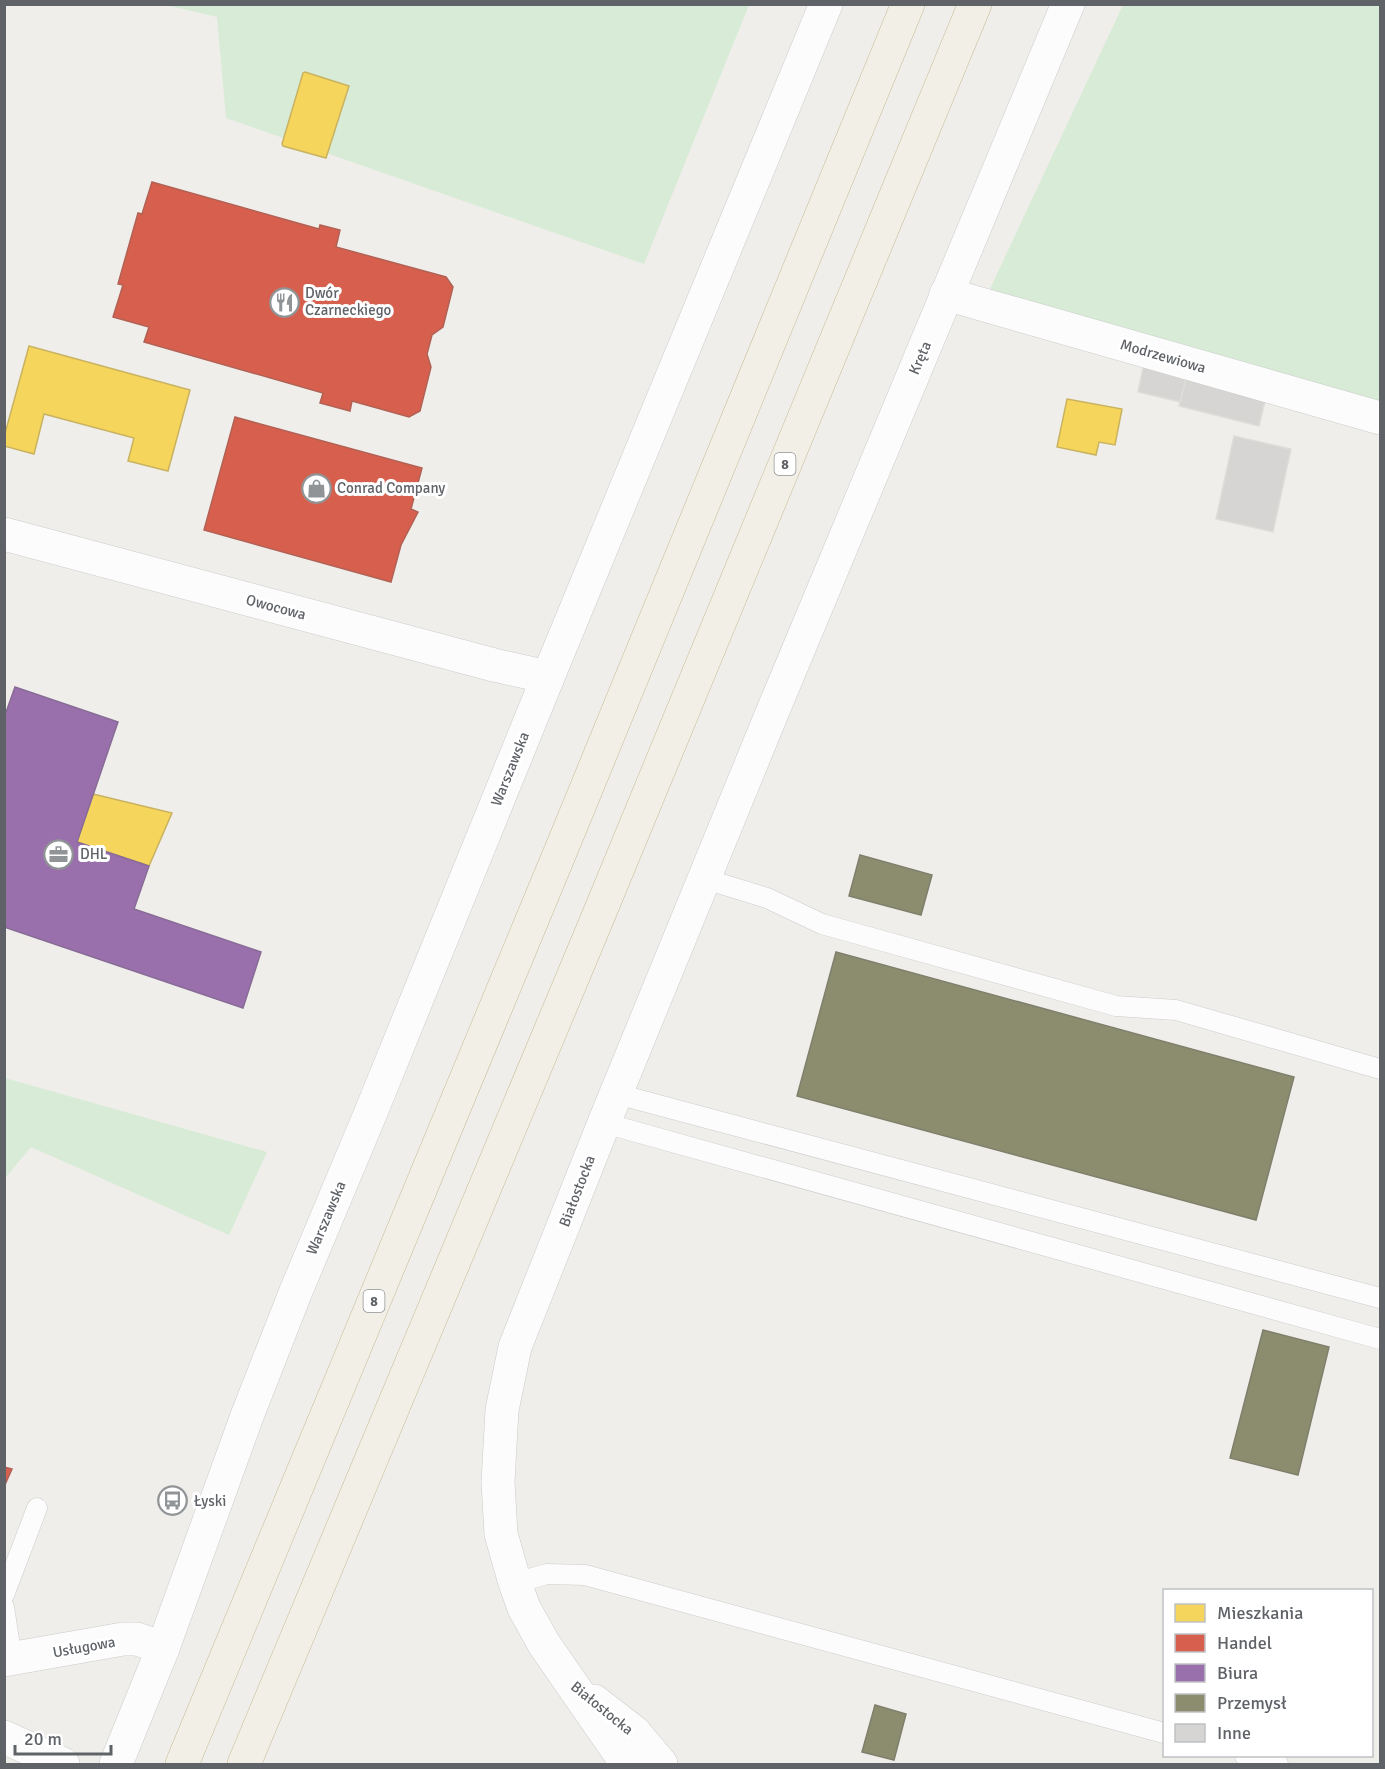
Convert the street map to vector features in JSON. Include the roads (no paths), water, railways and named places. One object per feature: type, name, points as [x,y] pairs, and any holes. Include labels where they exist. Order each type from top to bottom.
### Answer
[{"type":"highway","name":"8","points":[[182,1764],[566,838],[908,4]]},
{"type":"highway","name":"8","points":[[244,1764],[600,913],[975,4]]},
{"type":"street","name":"Warszawska","points":[[116,1764],[163,1648],[247,1416],[296,1291],[372,1112],[548,677],[826,4]]},
{"type":"street","name":"Kręta","points":[[772,713],[1068,4]]},
{"type":"street","name":"Modrzewiowa","points":[[946,294],[1380,417]]},
{"type":"street","name":"Owocowa","points":[[4,534],[494,665],[548,677]]},
{"type":"street","name":"Białostocka","points":[[627,1764],[543,1644],[524,1608],[515,1583],[501,1534],[498,1482],[502,1410],[516,1347],[610,1108],[772,713]]},
{"type":"street","name":"Usługowa","points":[[8,1660],[123,1640],[137,1639],[163,1648]]},
{"type":"street","name":"Białostocka","points":[[567,1679],[634,1732],[661,1764]]},
{"type":"street","points":[[4,1737],[63,1764]]},
{"type":"lane","points":[[705,879],[767,898],[822,924],[1116,1006],[1176,1010],[1380,1069]]},
{"type":"lane","points":[[610,1108],[1380,1298]]},
{"type":"lane","points":[[610,1108],[1380,1339]]},
{"type":"lane","points":[[4,1595],[37,1508]]},
{"type":"lane","points":[[515,1583],[547,1574],[585,1575],[1163,1733]]},
{"type":"lane","points":[[5,1610],[8,1660]]},
{"type":"lane","points":[[1252,1757],[1278,1764]]},
{"type":"place","name":"Dwór Czarneckiego","points":[[284,302]]},
{"type":"place","name":"Conrad Company","points":[[316,488]]},
{"type":"place","name":"DHL","points":[[59,854]]},
{"type":"place","name":"Łyski","points":[[173,1501]]}]
